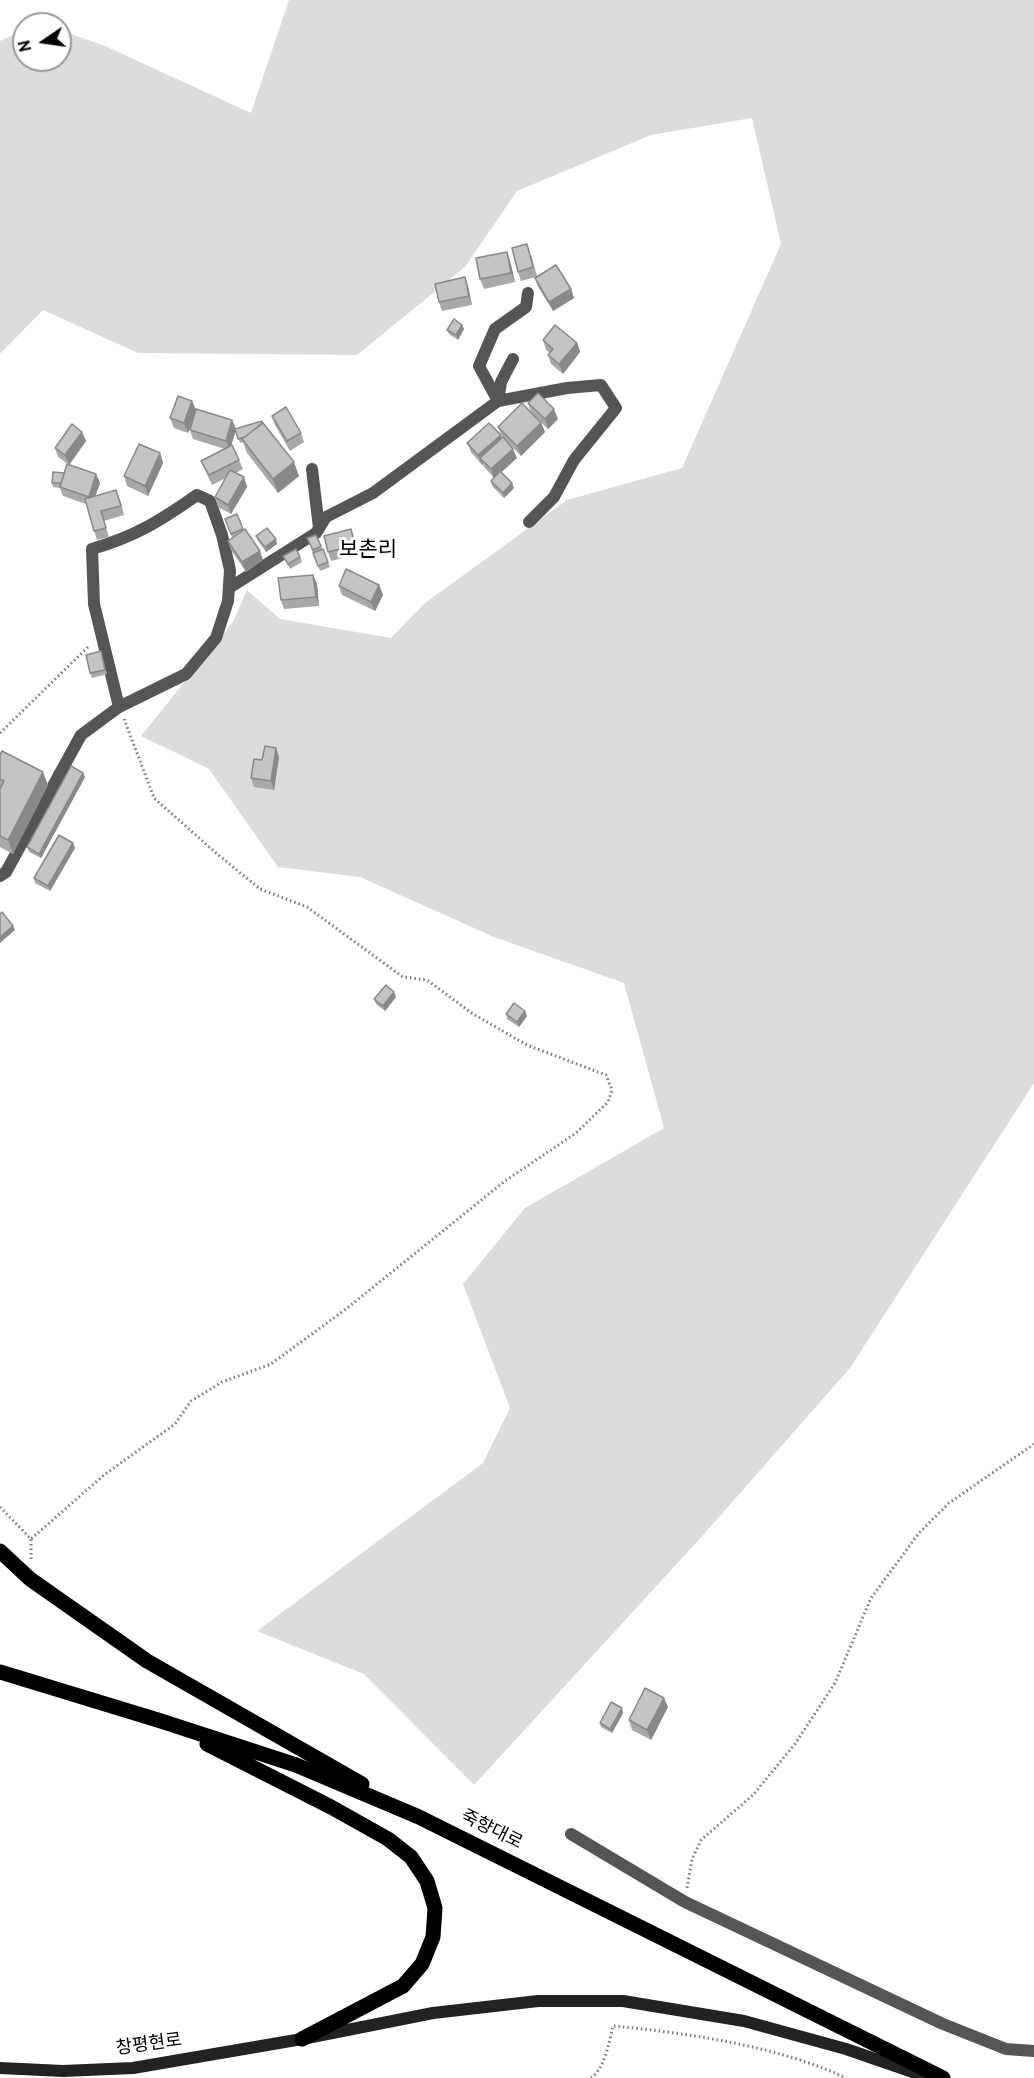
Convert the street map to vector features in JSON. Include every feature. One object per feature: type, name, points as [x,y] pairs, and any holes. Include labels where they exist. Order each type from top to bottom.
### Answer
[{"type":"main road","points":[[0,1551],[30,1579],[147,1661],[419,1817]]},
{"type":"main road","name":"죽향대로","points":[[0,1672],[296,1765],[419,1817],[943,2078]]},
{"type":"main road","points":[[161,1721],[331,1807],[388,1839],[411,1857],[428,1881],[435,1908],[434,1928],[433,1937],[422,1964],[403,1986],[302,2039]]},
{"type":"main road","name":"창평현로","points":[[0,2068],[63,2071],[133,2068],[302,2039],[433,2013],[538,2001],[623,2001],[744,2021],[846,2049],[930,2078]]},
{"type":"street","points":[[498,401],[479,366],[495,329],[526,308],[528,293]]},
{"type":"street","points":[[498,401],[501,382],[513,359]]},
{"type":"street","points":[[229,588],[316,533],[326,517],[373,493],[498,401],[567,388],[602,385],[616,408],[574,460],[554,497],[529,522]]},
{"type":"street","points":[[312,469],[319,528]]},
{"type":"street","points":[[0,876],[6,872],[81,735],[119,707],[186,674],[216,638],[228,601],[230,570],[222,535],[210,501],[197,495],[157,523],[122,540],[92,549],[94,604],[119,707]]},
{"type":"street","points":[[571,1834],[685,1902],[943,2025],[1006,2049],[1034,2052]]},
{"type":"path","points":[[0,733],[102,635]]},
{"type":"path","points":[[0,1507],[31,1539],[104,1475],[175,1424],[192,1401],[222,1382],[271,1364],[346,1309],[505,1180],[576,1133],[608,1102],[612,1090],[606,1075],[527,1045],[473,1014],[427,980],[403,977],[307,908],[260,889],[154,798],[119,707]]},
{"type":"path","points":[[685,1902],[692,1859],[701,1840],[753,1795],[795,1744],[835,1683],[871,1598],[919,1533],[949,1503],[1034,1444]]},
{"type":"path","points":[[591,2078],[597,2073],[613,2026],[651,2030],[773,2051],[830,2070],[846,2078]]},
{"type":"shaded area","points":[[289,0],[1034,0],[1034,1083],[850,1368],[705,1533],[474,1785],[364,1674],[257,1631],[483,1463],[510,1408],[463,1284],[525,1208],[664,1128],[624,983],[494,937],[360,877],[278,867],[209,769],[141,736],[233,622],[247,590],[280,619],[391,638],[425,603],[567,500],[682,468],[781,244],[752,118],[651,135],[517,191],[465,267],[357,355],[138,353],[43,310],[0,354],[0,41],[12,36],[12,72],[72,72],[72,34],[105,46],[251,113]]},
{"type":"building","points":[[527,244],[533,267],[518,272],[512,248]]},
{"type":"building","points":[[507,252],[511,273],[480,279],[476,258]]},
{"type":"building","points":[[556,265],[571,289],[549,302],[535,278]]},
{"type":"building","points":[[465,277],[469,296],[439,302],[435,284]]},
{"type":"building","points":[[454,319],[462,325],[456,335],[447,330]]},
{"type":"building","points":[[555,325],[577,343],[559,364],[548,355],[553,349],[543,340]]},
{"type":"building","points":[[538,393],[554,409],[545,419],[528,403]]},
{"type":"building","points":[[178,396],[192,401],[184,423],[170,418]]},
{"type":"building","points":[[522,403],[541,423],[517,446],[498,427]]},
{"type":"building","points":[[286,407],[301,433],[287,441],[272,416]]},
{"type":"building","points":[[196,409],[232,420],[226,441],[190,430]]},
{"type":"building","points":[[262,421],[245,437],[238,439],[235,429]]},
{"type":"building","points":[[263,423],[294,462],[273,479],[242,439]]},
{"type":"building","points":[[489,423],[501,435],[478,455],[467,443]]},
{"type":"building","points":[[72,424],[82,432],[65,455],[55,448]]},
{"type":"building","points":[[503,437],[513,449],[491,469],[480,458]]},
{"type":"building","points":[[139,444],[160,453],[145,486],[124,476]]},
{"type":"building","points":[[232,445],[239,460],[209,475],[201,461]]},
{"type":"building","points":[[67,464],[96,474],[89,497],[60,487]]},
{"type":"building","points":[[230,470],[244,477],[228,505],[215,497]]},
{"type":"building","points":[[500,471],[512,483],[503,493],[491,481]]},
{"type":"building","points":[[53,472],[64,473],[61,483],[52,483]]},
{"type":"building","points":[[116,490],[121,506],[101,511],[106,528],[94,531],[85,499]]},
{"type":"building","points":[[237,514],[243,529],[231,534],[225,519]]},
{"type":"building","points":[[267,528],[276,539],[265,547],[256,536]]},
{"type":"building","points":[[245,529],[260,551],[242,562],[228,541]]},
{"type":"building","points":[[351,529],[355,545],[328,552],[324,536]]},
{"type":"building","points":[[316,535],[321,546],[313,550],[307,538]]},
{"type":"building","points":[[296,549],[300,557],[288,564],[283,556]]},
{"type":"building","points":[[323,549],[328,562],[318,566],[313,553]]},
{"type":"building","points":[[346,569],[379,585],[371,602],[339,586]]},
{"type":"building","points":[[313,575],[316,597],[281,600],[278,578]]},
{"type":"building","points":[[101,651],[105,670],[90,673],[86,655]]},
{"type":"building","points":[[265,746],[276,748],[271,781],[251,778],[254,759],[262,760]]},
{"type":"building","points":[[2,751],[43,772],[8,840],[0,836],[0,789],[4,781],[0,779]]},
{"type":"building","points":[[71,766],[83,773],[39,854],[27,847]]},
{"type":"building","points":[[59,835],[73,843],[48,886],[34,878]]},
{"type":"building","points":[[2,912],[13,926],[0,937],[0,914]]},
{"type":"building","points":[[386,985],[394,992],[383,1006],[374,999]]},
{"type":"building","points":[[514,1003],[525,1011],[517,1022],[506,1014]]},
{"type":"building","points":[[645,1688],[664,1698],[647,1730],[629,1720]]},
{"type":"building","points":[[611,1702],[622,1708],[610,1729],[600,1723]]},
{"type":"district","name":"보촌리","points":[[368,552]]}]
